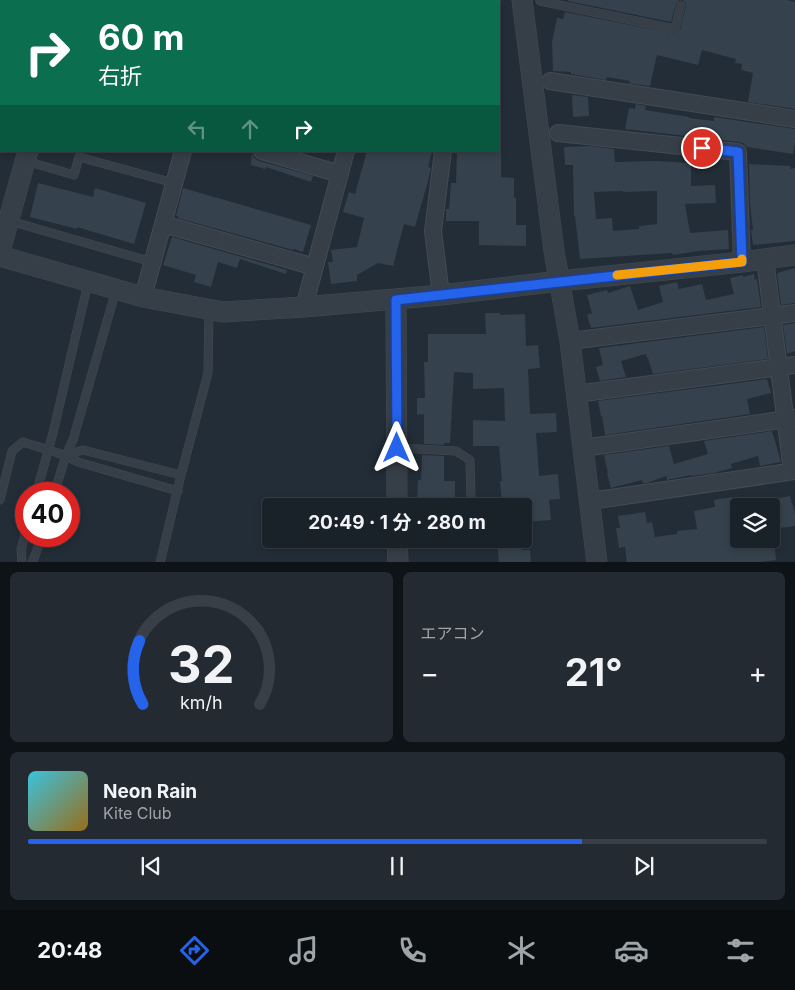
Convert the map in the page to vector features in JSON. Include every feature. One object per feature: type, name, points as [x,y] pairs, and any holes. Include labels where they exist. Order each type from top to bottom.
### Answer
[{"type":"street","points":[[522,0],[554,251],[570,341],[597,562]]},
{"type":"street","points":[[550,81],[795,120]]},
{"type":"street","points":[[558,133],[738,152],[742,262]]},
{"type":"street","points":[[143,296],[183,152]]},
{"type":"street","points":[[265,152],[340,174]]},
{"type":"street","points":[[304,307],[346,152]]},
{"type":"street","points":[[441,295],[432,231],[443,152]]},
{"type":"street","points":[[0,252],[27,156]]},
{"type":"street","points":[[163,224],[315,267]]},
{"type":"street","points":[[0,256],[143,296],[223,312],[396,300],[795,255]]},
{"type":"street","points":[[590,501],[794,471],[787,367],[772,316],[765,259]]},
{"type":"street","points":[[396,300],[397,498]]},
{"type":"street","points":[[570,341],[795,313]]},
{"type":"street","points":[[576,394],[787,367]]},
{"type":"street","points":[[583,448],[790,418]]},
{"type":"street","points":[[397,548],[398,562]]},
{"type":"lane","points":[[540,1],[675,29],[681,5]]},
{"type":"lane","points":[[27,156],[74,175],[78,157],[174,183]]},
{"type":"lane","points":[[9,220],[152,262]]},
{"type":"lane","points":[[39,482],[53,432],[88,281]]},
{"type":"lane","points":[[58,482],[73,440],[116,289]]},
{"type":"lane","points":[[160,562],[208,373],[209,310]]},
{"type":"lane","points":[[0,500],[12,451],[23,442],[66,455],[78,462],[178,491]]},
{"type":"lane","points":[[397,448],[456,450],[470,460],[471,498]]},
{"type":"lane","points":[[66,455],[83,450],[181,475]]},
{"type":"lane","points":[[22,547],[22,562]]},
{"type":"lane","points":[[32,562],[38,547]]},
{"type":"building","points":[[568,0],[679,0],[671,22]]},
{"type":"building","points":[[683,0],[787,0],[795,2],[795,109],[748,102],[753,73],[741,70],[742,64],[735,63],[736,59],[702,50],[698,65],[657,55],[650,86],[633,84],[629,83],[630,81],[607,77],[606,80],[571,74],[571,72],[553,71],[552,42],[557,18],[563,19],[565,12],[676,34],[680,30],[686,6]]},
{"type":"building","points":[[572,95],[588,97],[589,116],[573,117]]},
{"type":"building","points":[[636,104],[646,106],[645,110],[689,118],[714,121],[714,117],[795,129],[793,154],[747,147],[739,142],[625,129],[629,108],[635,109]]},
{"type":"building","points":[[590,146],[614,149],[615,162],[656,161],[691,163],[691,186],[715,185],[716,203],[685,204],[690,233],[728,230],[729,249],[673,255],[672,253],[580,259],[574,216],[573,165],[565,165],[564,147]],"holes":[[[657,191],[657,224],[639,226],[639,229],[613,231],[612,218],[596,219],[594,192]]]},
{"type":"building","points":[[501,151],[501,177],[514,178],[516,225],[526,225],[526,246],[479,245],[479,221],[446,221],[446,209],[449,209],[451,183],[456,183],[457,152]]},
{"type":"building","points":[[367,152],[432,152],[428,167],[431,168],[415,227],[404,224],[393,266],[378,263],[357,275],[357,281],[331,284],[328,262],[333,262],[331,250],[357,247],[364,218],[343,212],[349,192],[355,194]]},
{"type":"building","points":[[252,153],[254,158],[259,161],[313,176],[311,182],[266,167],[265,169],[251,165]]},
{"type":"building","points":[[749,164],[791,166],[790,169],[795,168],[795,241],[753,245]]},
{"type":"building","points":[[38,183],[93,197],[95,188],[146,203],[134,244],[77,227],[77,229],[30,217]]},
{"type":"building","points":[[183,188],[311,225],[303,252],[178,218],[176,216]]},
{"type":"building","points":[[172,237],[287,270],[286,274],[240,259],[237,268],[218,262],[211,287],[194,282],[196,275],[163,265]]},
{"type":"building","points":[[795,268],[795,303],[781,305],[777,273]]},
{"type":"building","points":[[754,274],[755,280],[757,279],[761,307],[591,328],[587,315],[592,313],[587,295],[607,290],[608,293],[630,286],[638,310],[663,302],[659,286],[677,282],[679,289],[702,284],[706,300],[734,294],[730,278]]},
{"type":"building","points":[[485,313],[500,313],[500,315],[525,314],[526,346],[538,345],[540,368],[528,369],[530,414],[556,413],[557,432],[536,433],[539,476],[558,474],[560,499],[549,500],[551,520],[532,521],[532,498],[501,498],[499,446],[473,446],[473,420],[505,421],[504,388],[473,389],[473,373],[454,372],[450,443],[444,443],[444,445],[424,444],[424,414],[417,415],[417,398],[425,398],[424,362],[428,362],[428,334],[486,334]]},
{"type":"building","points":[[795,323],[795,351],[787,354],[783,325]]},
{"type":"building","points":[[764,327],[768,359],[653,374],[646,354],[621,361],[626,377],[600,381],[596,367],[603,365],[599,348]]},
{"type":"building","points":[[767,379],[771,393],[747,399],[750,414],[605,435],[598,401]]},
{"type":"building","points":[[772,431],[781,462],[760,466],[758,456],[731,464],[732,468],[714,473],[667,480],[666,476],[647,483],[643,483],[642,480],[611,488],[604,455],[669,446],[674,464],[708,454],[704,441]]},
{"type":"building","points":[[422,455],[444,456],[444,481],[455,481],[455,498],[417,498],[418,480],[421,480]]},
{"type":"building","points":[[790,496],[795,513],[795,526],[780,528],[779,498]]},
{"type":"building","points":[[733,497],[730,498],[730,548],[775,548],[776,560],[760,562],[627,562],[625,547],[619,548],[616,528],[620,528],[618,516],[645,512],[647,523],[652,522],[655,537],[677,534],[677,531],[697,529],[694,511],[715,507],[714,500]]},
{"type":"building","points":[[498,548],[530,550],[531,562],[499,562]]},
{"type":"slow traffic","points":[[617,275],[742,262],[742,259]]},
{"type":"route","points":[[397,448],[396,300],[742,262],[738,152],[702,148]]}]
